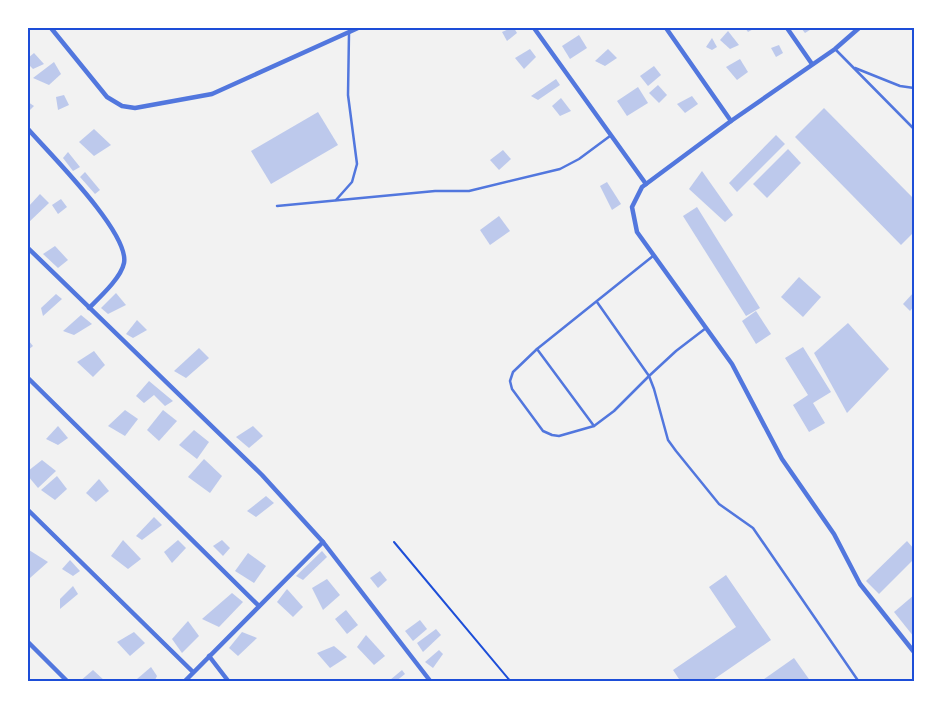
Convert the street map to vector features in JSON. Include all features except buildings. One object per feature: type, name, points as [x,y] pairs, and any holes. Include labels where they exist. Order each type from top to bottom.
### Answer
[{"type":"street","points":[[51,28],[107,98],[122,106],[135,108],[212,94],[358,28]]},
{"type":"street","points":[[534,28],[646,184]]},
{"type":"street","points":[[666,28],[730,121]]},
{"type":"street","points":[[787,28],[812,64]]},
{"type":"street","points":[[860,28],[835,49],[730,121],[642,186],[632,207],[637,232],[732,364],[782,459],[834,534],[860,584],[914,652]]},
{"type":"street","points":[[28,129],[102,212],[122,246],[124,263],[112,284],[89,308]]},
{"type":"street","points":[[28,248],[262,475],[323,542],[431,682]]},
{"type":"street","points":[[28,378],[259,606]]},
{"type":"street","points":[[28,510],[193,672]]},
{"type":"street","points":[[184,682],[323,542]]},
{"type":"street","points":[[28,642],[68,682]]},
{"type":"street","points":[[209,656],[230,682]]},
{"type":"lane","points":[[336,200],[352,182],[357,164],[348,95],[349,32]]},
{"type":"lane","points":[[835,49],[914,129]]},
{"type":"lane","points":[[854,68],[900,86],[914,88]]},
{"type":"lane","points":[[277,206],[435,191],[468,191],[560,169],[579,159],[610,136]]},
{"type":"lane","points":[[654,256],[537,349],[513,372],[510,381],[512,389],[543,431],[559,436],[594,426],[614,411],[676,351],[706,328]]},
{"type":"lane","points":[[597,302],[649,376],[668,440],[676,452],[719,504],[753,528],[859,682]]},
{"type":"lane","points":[[537,349],[594,426]]},
{"type":"path","points":[[394,542],[511,682]]}]
